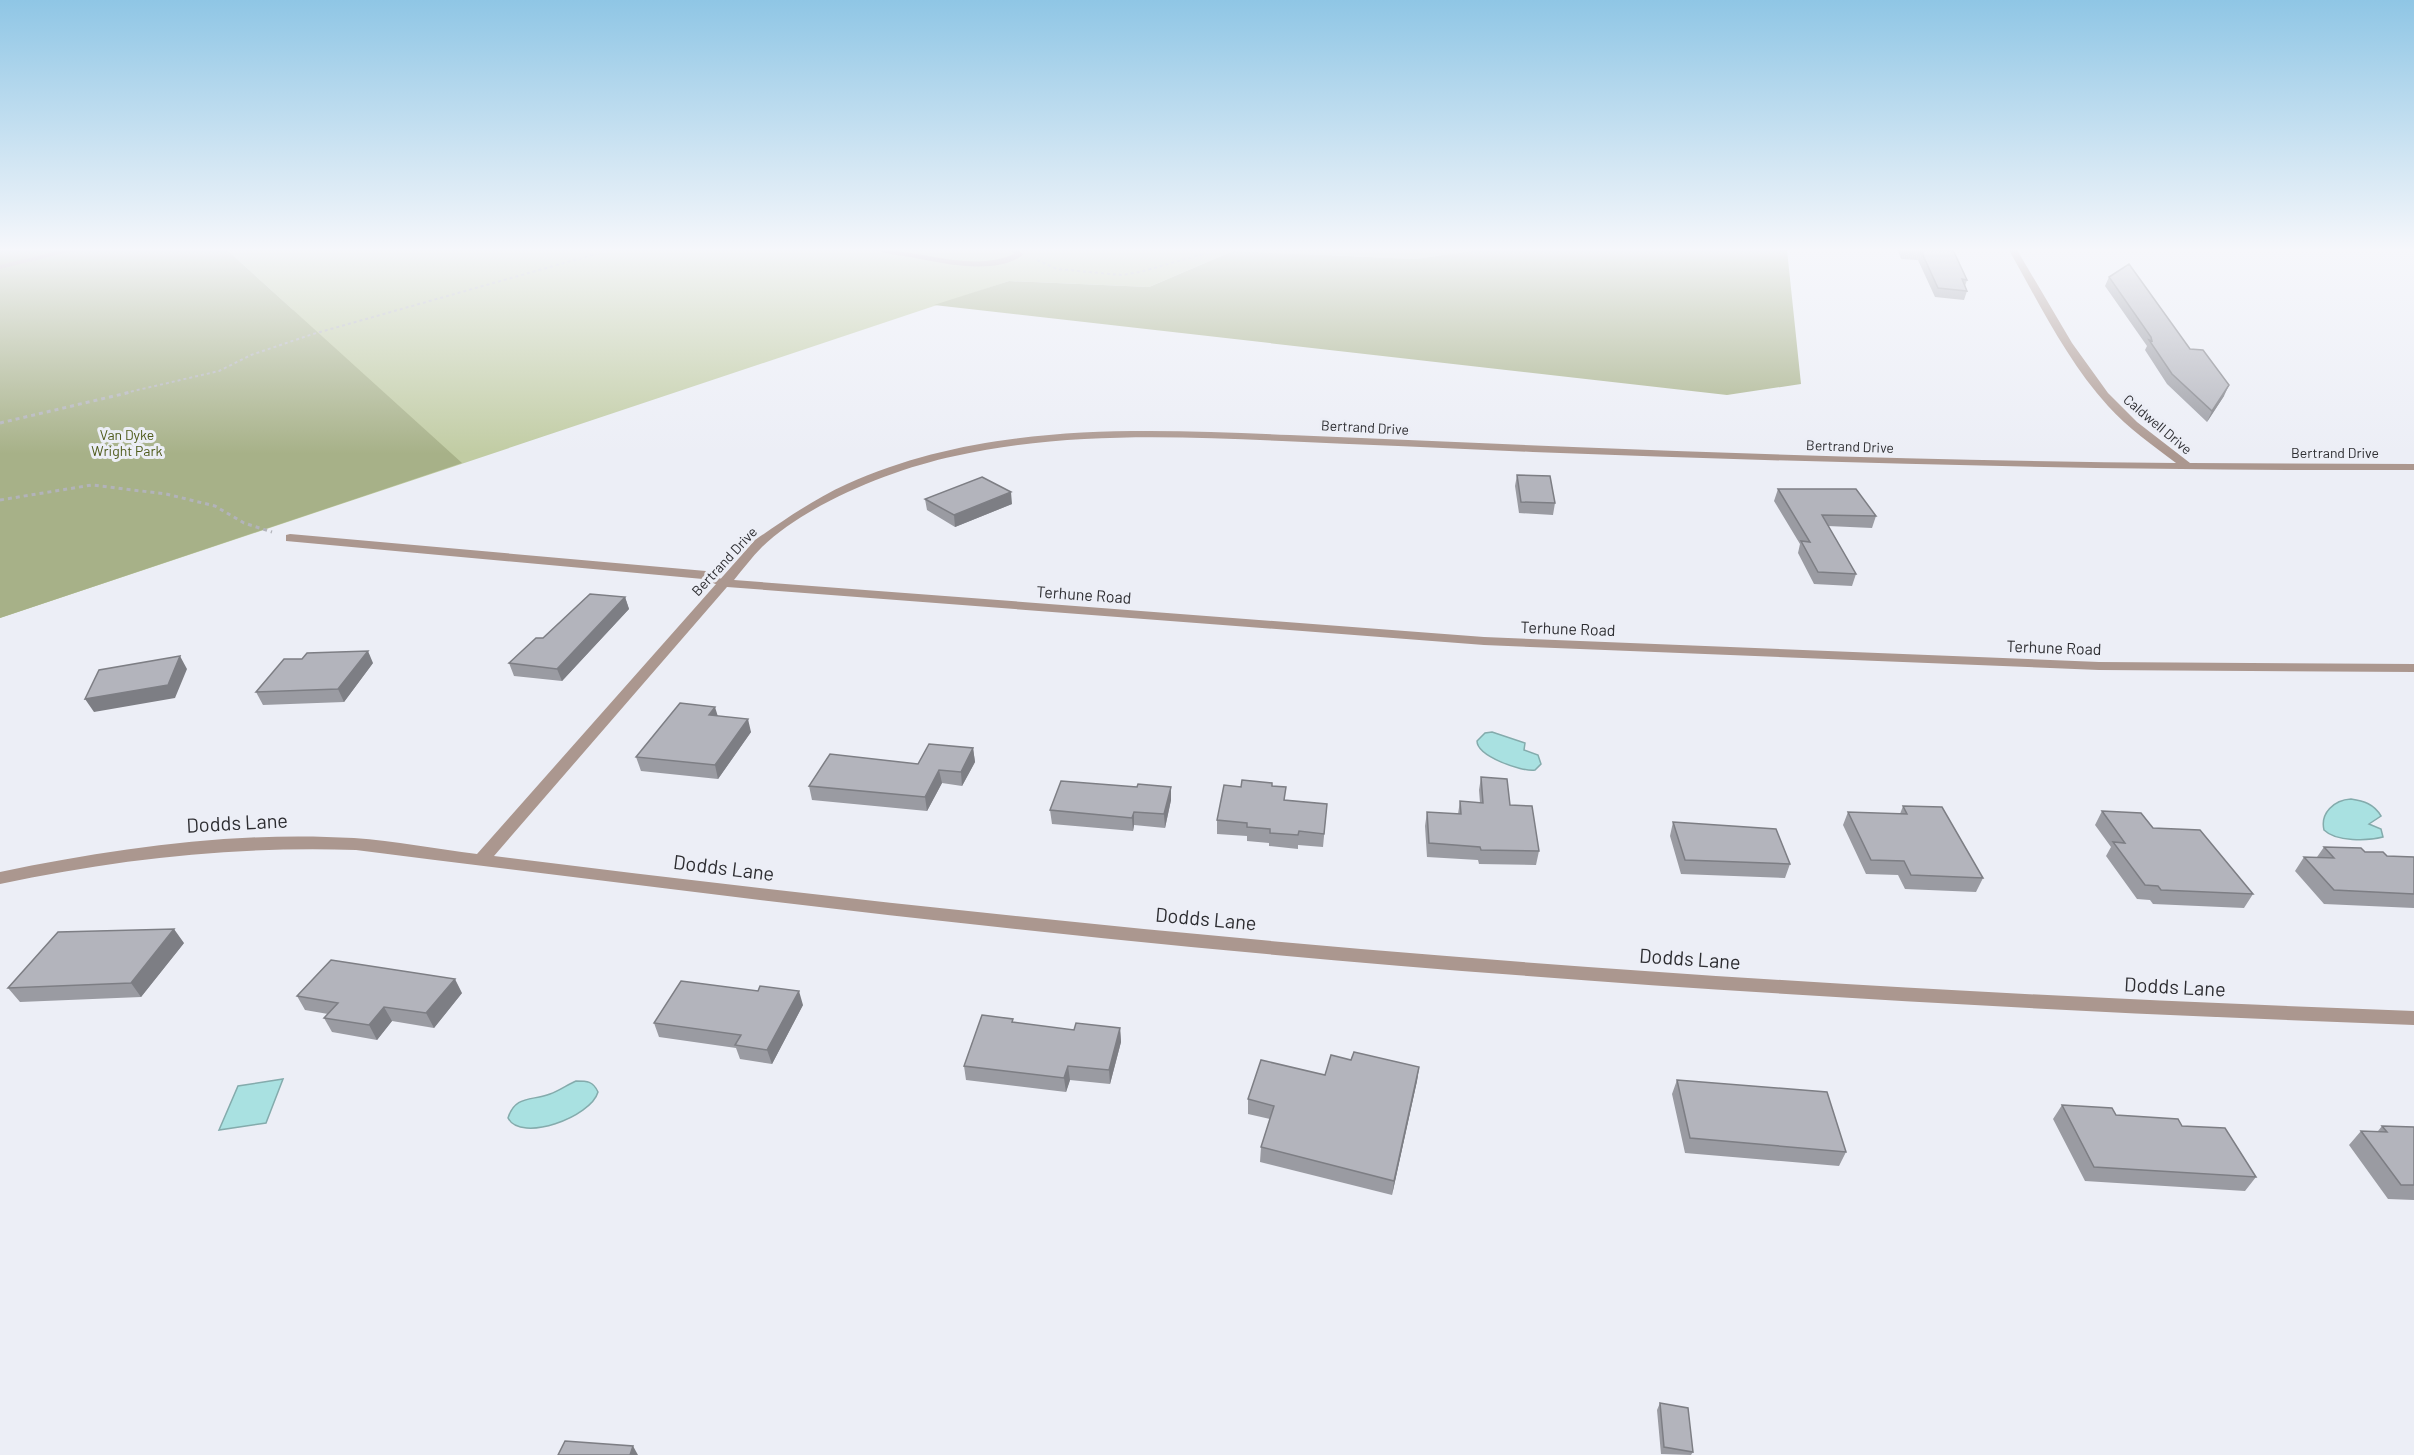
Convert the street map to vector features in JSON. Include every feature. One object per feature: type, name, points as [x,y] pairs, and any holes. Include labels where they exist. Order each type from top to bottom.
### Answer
[{"type":"street","name":"Caldwell Drive","points":[[2052,318],[2067,345],[2105,396],[2125,417],[2188,467]]},
{"type":"street","name":"Bertrand Drive","points":[[481,860],[759,543],[788,519],[856,482],[922,460],[974,449],[1070,436],[1166,433],[1899,463],[2188,467],[2414,466]]},
{"type":"street","name":"Terhune Road","points":[[290,538],[703,575],[723,583],[1484,641],[2099,666],[2414,668]]},
{"type":"street","name":"Dodds Lane","points":[[0,878],[149,850],[295,841],[356,844],[778,897],[1030,924],[1533,969],[2080,1004],[2414,1018]]},
{"type":"path","points":[[0,423],[219,371],[251,355],[370,318]]},
{"type":"path","points":[[0,500],[92,485],[166,494],[215,506],[244,523],[290,538]]},
{"type":"green space","name":"Van Dyke Wright Park","points":[[0,318],[899,318],[0,618]]},
{"type":"green space","name":"Van Dyke Wright Park","points":[[0,318],[302,318],[462,463],[0,618]]},
{"type":"green space","points":[[1048,318],[1794,318],[1801,384],[1727,395]]},
{"type":"water","points":[[1492,732],[1525,743],[1524,750],[1538,755],[1541,764],[1535,770],[1528,770],[1510,766],[1484,752],[1477,741],[1485,733]]},
{"type":"water","points":[[2351,799],[2368,804],[2378,812],[2381,816],[2369,824],[2381,829],[2383,837],[2361,840],[2344,839],[2324,830],[2324,818],[2330,808],[2339,802]]},
{"type":"water","points":[[283,1079],[266,1123],[219,1130],[238,1086]]},
{"type":"water","points":[[576,1081],[589,1082],[598,1092],[593,1101],[570,1118],[555,1124],[527,1128],[515,1125],[508,1118],[520,1102],[550,1094]]},
{"type":"building","points":[[2138,318],[2168,318],[2190,349],[2203,350],[2229,385],[2212,411],[2172,374],[2149,340],[2152,341]]},
{"type":"building","points":[[1517,475],[1550,476],[1555,503],[1521,502]]},
{"type":"building","points":[[982,477],[1011,492],[954,515],[925,499]]},
{"type":"building","points":[[1778,489],[1856,489],[1876,516],[1822,515],[1856,574],[1818,572],[1801,541],[1810,542]]},
{"type":"building","points":[[590,594],[625,597],[557,669],[509,663],[536,638],[543,638]]},
{"type":"building","points":[[368,651],[338,689],[256,692],[284,659],[302,659],[307,653]]},
{"type":"building","points":[[180,656],[168,685],[85,699],[99,670]]},
{"type":"building","points":[[680,703],[715,707],[709,715],[748,719],[715,765],[636,757]]},
{"type":"building","points":[[929,744],[973,748],[961,772],[939,770],[925,797],[809,786],[830,754],[918,764]]},
{"type":"building","points":[[1481,777],[1507,779],[1510,805],[1532,806],[1539,851],[1481,850],[1480,847],[1429,843],[1427,812],[1461,814],[1460,801],[1483,803]]},
{"type":"building","points":[[1242,780],[1286,787],[1284,800],[1327,804],[1324,834],[1299,831],[1298,835],[1270,833],[1270,829],[1247,827],[1247,823],[1217,820],[1224,785],[1241,787]]},
{"type":"building","points":[[1061,781],[1137,787],[1138,784],[1171,787],[1164,814],[1134,812],[1132,818],[1050,810]]},
{"type":"building","points":[[1903,806],[1942,807],[1983,878],[1911,875],[1904,861],[1871,860],[1848,812],[1907,814]]},
{"type":"building","points":[[2102,811],[2141,813],[2153,828],[2200,830],[2253,894],[2161,890],[2158,886],[2145,885],[2113,842],[2125,843]]},
{"type":"building","points":[[1673,822],[1776,829],[1790,864],[1685,860]]},
{"type":"building","points":[[2324,847],[2361,848],[2365,852],[2383,852],[2387,856],[2414,857],[2414,894],[2334,890],[2304,857],[2334,858]]},
{"type":"building","points":[[174,929],[131,983],[8,988],[58,932]]},
{"type":"building","points":[[331,960],[455,979],[426,1013],[384,1007],[369,1025],[324,1018],[338,1003],[297,996]]},
{"type":"building","points":[[681,981],[758,991],[760,986],[799,991],[767,1050],[735,1045],[741,1035],[654,1023]]},
{"type":"building","points":[[982,1015],[1013,1019],[1012,1022],[1074,1030],[1076,1023],[1120,1028],[1109,1070],[1068,1066],[1064,1078],[964,1066]]},
{"type":"building","points":[[1354,1052],[1419,1067],[1394,1181],[1261,1147],[1274,1106],[1248,1099],[1261,1060],[1325,1075],[1331,1055],[1351,1060]]},
{"type":"building","points":[[1677,1080],[1827,1092],[1846,1152],[1690,1138]]},
{"type":"building","points":[[2062,1105],[2112,1108],[2116,1115],[2178,1119],[2182,1126],[2225,1128],[2256,1177],[2094,1167]]},
{"type":"building","points":[[2382,1126],[2414,1127],[2414,1185],[2401,1185],[2361,1131],[2387,1132]]},
{"type":"building","points":[[1660,1403],[1688,1408],[1693,1452],[1664,1447]]},
{"type":"building","points":[[565,1441],[633,1446],[630,1455],[558,1455]]}]
